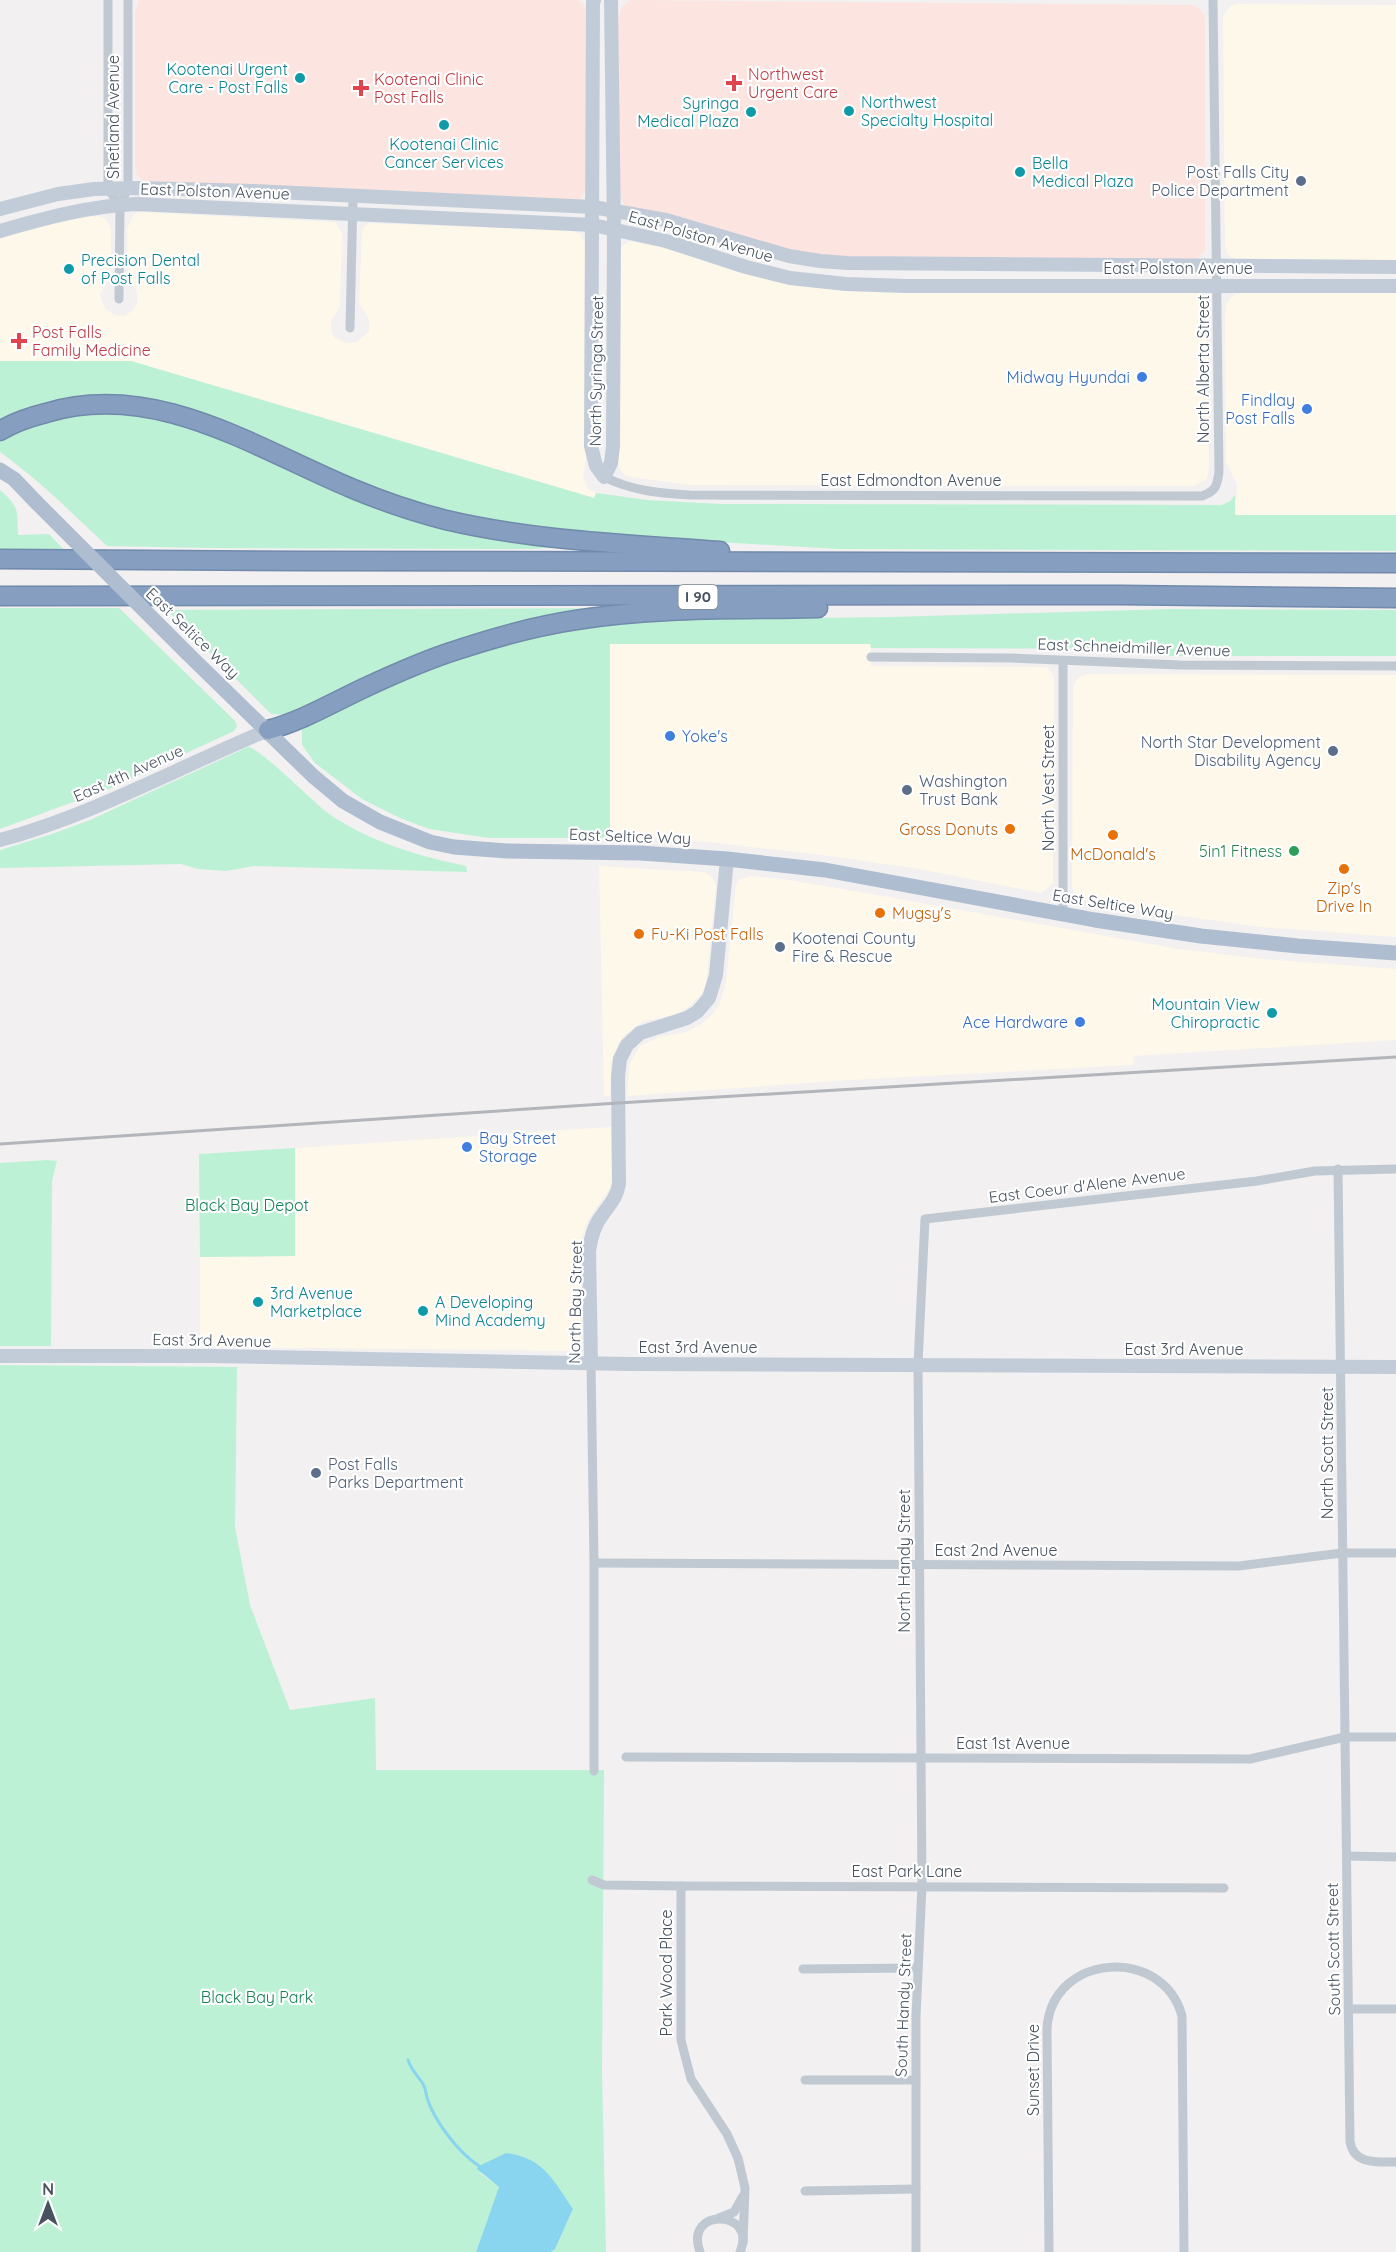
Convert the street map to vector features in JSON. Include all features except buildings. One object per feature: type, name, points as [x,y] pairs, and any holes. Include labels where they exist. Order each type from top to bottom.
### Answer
[{"type":"highway","points":[[0,431],[26,419],[72,406],[102,404],[159,409],[209,424],[378,498],[417,512],[473,526],[570,539],[872,562]]},
{"type":"highway","name":"I 90","points":[[0,559],[1396,563]]},
{"type":"highway","points":[[268,730],[298,721],[364,688],[455,650],[540,626],[576,620],[648,612],[926,606],[1121,595]]},
{"type":"highway","name":"I 90","points":[[0,596],[1121,595],[1396,598]]},
{"type":"main road","name":"East Seltice Way","points":[[0,470],[14,479],[313,776],[343,801],[380,822],[430,842],[454,847],[507,851],[623,852],[727,859],[825,870],[1063,915],[1230,939],[1396,953]]},
{"type":"street","name":"Shetland Avenue","points":[[108,0],[108,189],[120,205],[128,188],[128,0]]},
{"type":"street","name":"North Syringa Street","points":[[594,0],[591,446],[596,466],[604,477],[611,463],[613,446],[614,210],[610,0]]},
{"type":"street","name":"North Alberta Street","points":[[1213,0],[1218,266],[1219,472],[1217,486]]},
{"type":"street","name":"East Polston Avenue","points":[[0,209],[58,194],[108,189],[254,191],[593,207],[666,220],[750,246],[820,261],[989,265],[1396,267]]},
{"type":"street","points":[[350,328],[353,196]]},
{"type":"street","name":"East Polston Avenue","points":[[0,231],[52,215],[120,205],[354,213],[593,225],[666,241],[746,267],[790,278],[821,282],[906,286],[1396,286]]},
{"type":"street","points":[[119,299],[120,205]]},
{"type":"street","name":"East Edmondton Avenue","points":[[604,477],[625,487],[689,495],[1202,496],[1213,492],[1217,486]]},
{"type":"street","name":"East Schneidmiller Avenue","points":[[871,657],[1010,658],[1180,665],[1396,666]]},
{"type":"street","name":"North Vest Street","points":[[1063,661],[1063,915]]},
{"type":"street","name":"East 4th Avenue","points":[[0,840],[75,816],[268,730]]},
{"type":"street","name":"North Bay Street","points":[[594,1771],[594,1563],[589,1251],[591,1237],[617,1194],[619,1184],[618,1077],[620,1059],[627,1045],[640,1033],[687,1018],[697,1012],[709,998],[714,987],[727,859]]},
{"type":"street","name":"East Coeur d'Alene Avenue","points":[[918,1364],[925,1219],[1338,1170],[1396,1169]]},
{"type":"street","name":"North Scott Street","points":[[1338,1170],[1345,1737]]},
{"type":"street","name":"East 3rd Avenue","points":[[0,1356],[1396,1367]]},
{"type":"street","name":"North Handy Street","points":[[918,1364],[921,1758]]},
{"type":"street","name":"East 2nd Avenue","points":[[594,1563],[1239,1566],[1342,1553],[1396,1553]]},
{"type":"street","name":"East 1st Avenue","points":[[626,1757],[1250,1759],[1345,1737],[1396,1737]]},
{"type":"street","name":"South Scott Street","points":[[1345,1737],[1350,2141],[1351,2148],[1359,2157],[1369,2162],[1396,2162]]},
{"type":"street","name":"South Handy Street","points":[[916,2252],[916,2080],[922,1886],[921,1758]]},
{"type":"street","points":[[1347,1856],[1396,1857]]},
{"type":"street","name":"East Park Lane","points":[[592,1880],[604,1885],[681,1886],[1224,1888]]},
{"type":"street","name":"Park Wood Place","points":[[681,1886],[680,2030],[685,2060],[696,2089],[727,2134],[738,2158],[745,2188],[743,2242],[740,2252]]},
{"type":"street","points":[[803,1969],[918,1968]]},
{"type":"street","name":"Sunset Drive","points":[[1049,2252],[1047,2029],[1049,2010],[1059,1992],[1080,1974],[1099,1969],[1123,1968],[1141,1971],[1162,1983],[1174,1997],[1182,2016],[1184,2252]]},
{"type":"street","points":[[1349,2009],[1396,2008]]},
{"type":"street","points":[[805,2080],[916,2080]]},
{"type":"street","points":[[700,2252],[697,2244],[700,2230],[705,2224],[734,2212],[745,2188]]},
{"type":"street","points":[[805,2191],[916,2189]]},
{"type":"street","points":[[719,2218],[733,2222],[739,2228],[743,2242]]},
{"type":"shaded area","name":"Kootenai Clinic Post Falls","points":[[139,0],[578,0],[583,3],[586,10],[587,187],[580,199],[571,201],[146,182],[137,176],[135,163],[135,12]]},
{"type":"shaded area","points":[[630,0],[1192,5],[1197,7],[1204,14],[1205,21],[1205,250],[1197,259],[1190,260],[865,258],[821,255],[785,249],[624,205],[619,189],[618,22],[621,8]]},
{"type":"shaded area","points":[[1236,4],[1396,5],[1396,260],[1237,260],[1227,254],[1225,247],[1223,16],[1230,6]]},
{"type":"shaded area","points":[[141,212],[335,222],[342,233],[340,306],[331,322],[331,328],[334,337],[346,343],[357,342],[369,331],[369,320],[359,303],[362,232],[369,223],[571,231],[580,234],[586,245],[587,453],[583,477],[588,489],[596,493],[595,498],[131,361],[0,361],[0,239],[53,222],[98,216],[106,219],[111,229],[111,277],[100,294],[106,310],[115,315],[125,316],[133,310],[137,303],[137,291],[128,276],[127,229],[134,214]]},
{"type":"shaded area","points":[[629,241],[658,246],[760,277],[852,291],[1198,293],[1205,297],[1208,305],[1209,467],[1207,479],[1194,486],[689,485],[625,476],[618,461],[619,256],[621,247]]},
{"type":"shaded area","points":[[1396,293],[1396,515],[1235,515],[1237,484],[1226,463],[1225,317],[1229,300],[1235,294]]},
{"type":"shaded area","points":[[609,644],[871,644],[871,666],[1047,667],[1054,679],[1053,883],[1041,893],[919,869],[822,855],[708,842],[610,836]]},
{"type":"shaded area","points":[[1085,674],[1396,675],[1396,937],[1261,927],[1101,905],[1078,898],[1074,894],[1072,885],[1073,687],[1077,679]]},
{"type":"shaded area","points":[[599,866],[705,872],[713,878],[716,886],[706,985],[700,996],[685,1010],[674,1015],[642,1022],[625,1035],[618,1044],[611,1063],[610,1096],[604,1096]]},
{"type":"shaded area","points":[[751,876],[872,894],[1179,949],[1264,959],[1396,969],[1396,1040],[1133,1056],[1134,1065],[851,1080],[627,1096],[629,1065],[640,1046],[658,1037],[686,1032],[700,1025],[714,1013],[720,1003],[726,982],[736,885],[739,880]]},
{"type":"shaded area","points":[[611,1127],[612,1180],[610,1188],[588,1220],[581,1240],[581,1342],[576,1351],[200,1347],[200,1257],[295,1256],[295,1148]]},
{"type":"green space","points":[[0,361],[131,361],[594,498],[596,493],[647,500],[721,504],[1222,505],[1235,495],[1235,515],[1396,515],[1396,551],[838,549],[601,535],[496,524],[388,495],[204,416],[51,403],[0,420]]},
{"type":"green space","points":[[75,413],[137,413],[193,426],[312,479],[558,547],[533,549],[107,546],[42,485],[0,452],[0,434]]},
{"type":"green space","points":[[0,490],[16,510],[18,535],[49,534],[64,550],[0,550]]},
{"type":"green space","points":[[0,608],[119,608],[235,721],[237,726],[234,731],[111,788],[0,829]]},
{"type":"green space","points":[[610,608],[284,715],[271,714],[167,610]]},
{"type":"green space","points":[[1170,609],[1396,610],[1396,656],[1161,656],[1139,649],[871,648],[870,644],[610,644],[610,836],[599,838],[489,838],[429,829],[400,818],[362,799],[315,763],[302,745],[302,730],[309,723],[455,655],[571,627],[646,620],[891,617]]},
{"type":"green space","points":[[248,747],[287,776],[321,808],[345,824],[395,847],[466,866],[467,872],[254,866],[226,871],[198,869],[181,864],[0,868],[0,850],[90,820]]},
{"type":"green space","name":"Black Bay Depot","points":[[295,1148],[295,1256],[200,1257],[199,1154]]},
{"type":"green space","points":[[57,1161],[52,1181],[51,1346],[0,1346],[0,1163]]},
{"type":"green space","name":"Black Bay Park","points":[[0,1365],[237,1367],[235,1527],[250,1605],[290,1710],[375,1698],[376,1770],[604,1770],[602,2072],[606,2252],[551,2252],[555,2249],[573,2209],[479,2172],[499,2187],[476,2252],[0,2252]]},
{"type":"water","points":[[506,2153],[539,2165],[553,2180],[573,2209],[555,2249],[551,2252],[476,2252],[499,2187],[477,2169]]},
{"type":"waterway","points":[[408,2060],[424,2086],[427,2098],[441,2126],[455,2145],[479,2166]]},
{"type":"railway","points":[[0,1144],[618,1103],[1396,1057]]},
{"type":"place","name":"Kootenai Urgent Care - Post Falls","points":[[300,78]]},
{"type":"place","name":"Northwest Urgent Care","points":[[734,83]]},
{"type":"place","name":"Kootenai Clinic Post Falls","points":[[361,88]]},
{"type":"place","name":"Northwest Specialty Hospital","points":[[849,111]]},
{"type":"place","name":"Syringa Medical Plaza","points":[[751,112]]},
{"type":"place","name":"Kootenai Clinic Cancer Services","points":[[444,125]]},
{"type":"place","name":"Bella Medical Plaza","points":[[1020,172]]},
{"type":"place","name":"Post Falls City Police Department","points":[[1301,181]]},
{"type":"place","name":"Precision Dental of Post Falls","points":[[69,269]]},
{"type":"place","name":"Post Falls Family Medicine","points":[[19,341]]},
{"type":"place","name":"Midway Hyundai","points":[[1142,377]]},
{"type":"place","name":"Findlay Post Falls","points":[[1307,409]]},
{"type":"place","name":"Yoke's","points":[[670,736]]},
{"type":"place","name":"North Star Development Disability Agency","points":[[1333,751]]},
{"type":"place","name":"Washington Trust Bank","points":[[907,790]]},
{"type":"place","name":"Gross Donuts","points":[[1010,829]]},
{"type":"place","name":"McDonald's","points":[[1113,835]]},
{"type":"place","name":"5in1 Fitness","points":[[1294,851]]},
{"type":"place","name":"Zip's Drive In","points":[[1344,869]]},
{"type":"place","name":"Mugsy's","points":[[880,913]]},
{"type":"place","name":"Fu-Ki Post Falls","points":[[639,934]]},
{"type":"place","name":"Kootenai County Fire & Rescue","points":[[780,947]]},
{"type":"place","name":"Mountain View Chiropractic","points":[[1272,1013]]},
{"type":"place","name":"Ace Hardware","points":[[1080,1022]]},
{"type":"place","name":"Bay Street Storage","points":[[467,1147]]},
{"type":"place","name":"3rd Avenue Marketplace","points":[[258,1302]]},
{"type":"place","name":"A Developing Mind Academy","points":[[423,1311]]},
{"type":"place","name":"Post Falls Parks Department","points":[[316,1473]]}]
